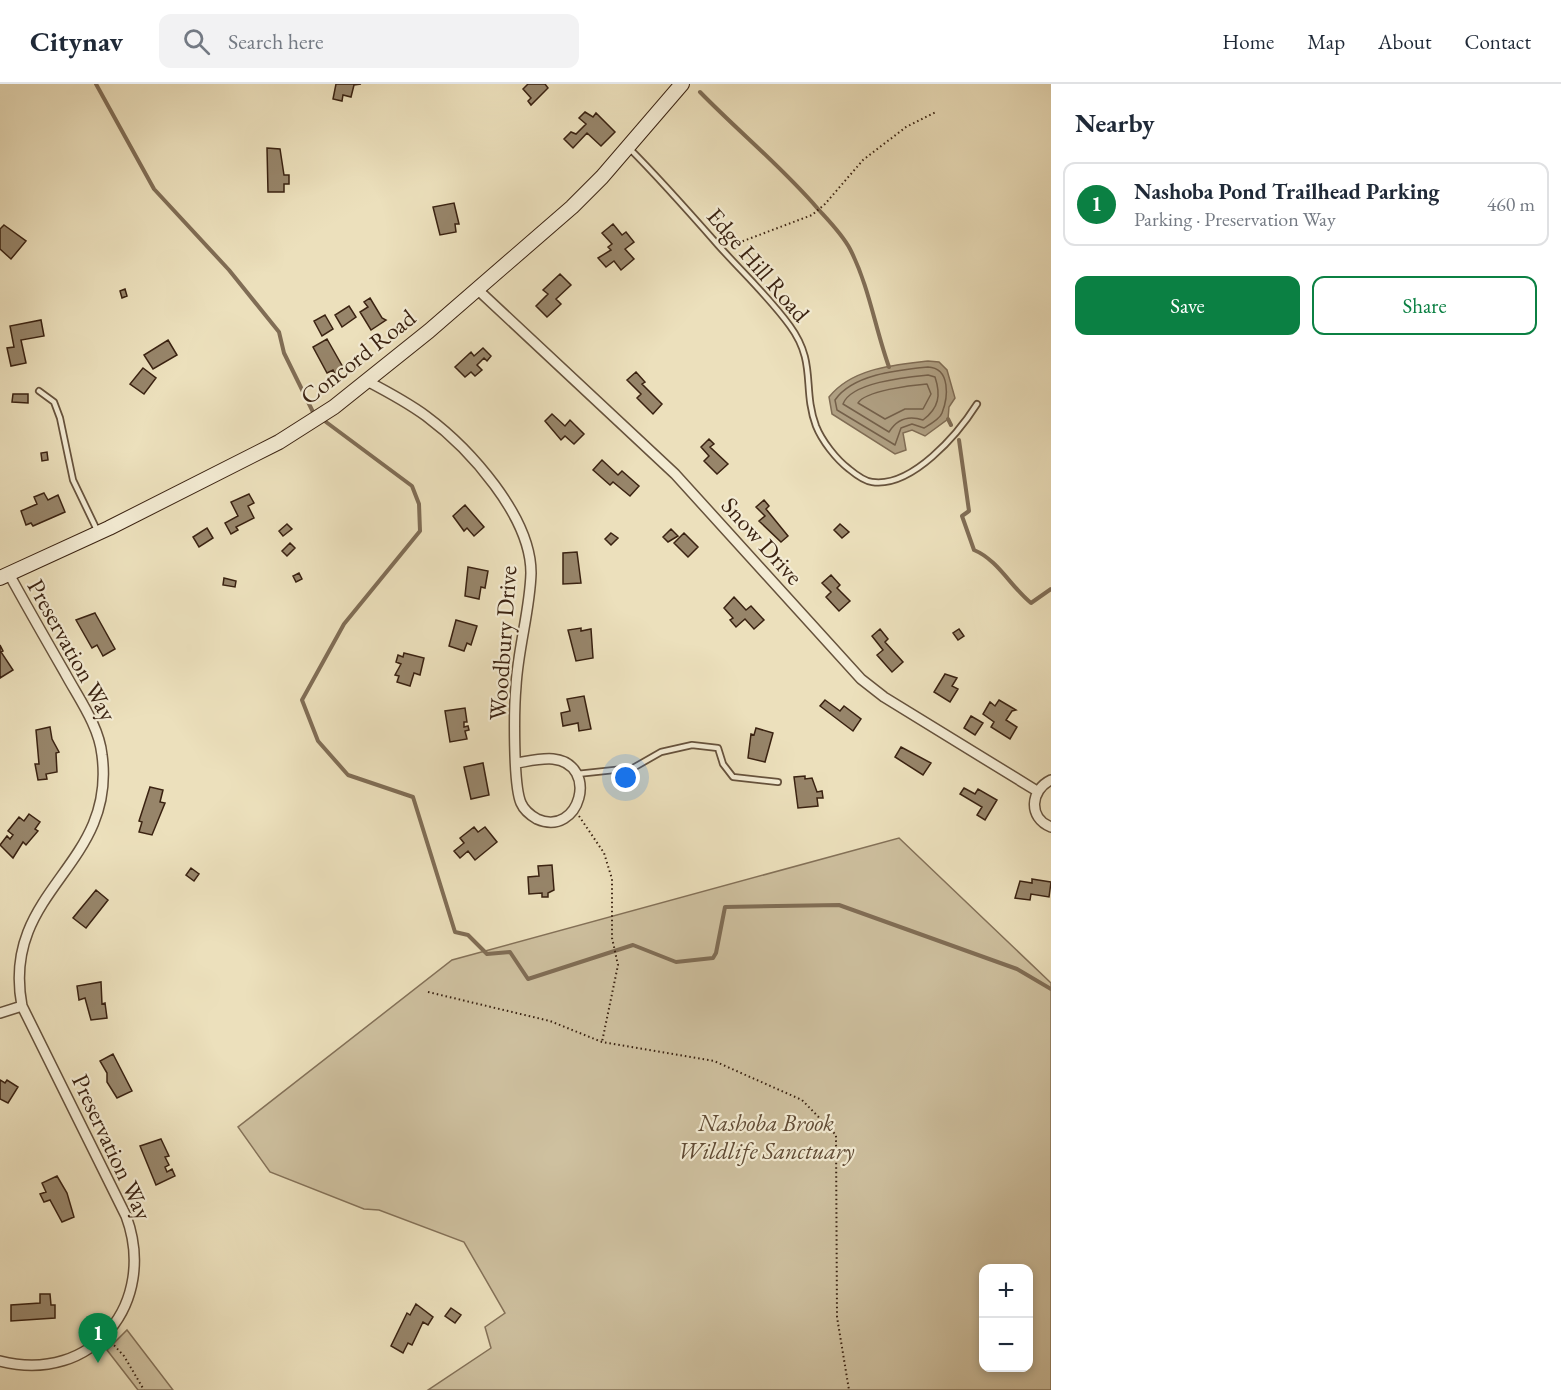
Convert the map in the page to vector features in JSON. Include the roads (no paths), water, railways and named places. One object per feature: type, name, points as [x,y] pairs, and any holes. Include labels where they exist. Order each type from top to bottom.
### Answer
[{"type":"main road","name":"Concord Road","points":[[4,576],[99,533],[279,442],[318,418],[367,381],[572,207],[682,84]]},
{"type":"street","name":"Snow Drive","points":[[477,289],[675,474],[861,679],[884,697],[1037,791]]},
{"type":"street","name":"Woodbury Drive","points":[[367,381],[400,398],[447,433],[507,504],[524,533],[529,551],[531,574],[516,687],[517,763],[521,802],[533,817],[551,822],[568,816],[575,810],[581,792],[577,774]]},
{"type":"street","name":"Preservation Way","points":[[0,1361],[20,1365],[57,1363],[74,1357],[105,1336],[117,1322],[133,1288],[136,1251],[132,1233],[22,1006],[13,968],[20,931],[30,910],[75,852],[93,823],[99,807],[104,770],[98,736],[88,715],[4,576]]},
{"type":"street","points":[[517,763],[555,759],[564,762],[577,774]]},
{"type":"street","points":[[1051,780],[1037,791],[1034,798],[1036,815],[1051,827]]},
{"type":"street","points":[[0,1013],[22,1006]]},
{"type":"lane","name":"Edge Hill Road","points":[[628,147],[771,302],[802,345],[807,360],[812,411],[817,429],[839,461],[858,475],[871,482],[890,482],[905,476],[954,436],[977,404]]},
{"type":"lane","points":[[39,391],[54,402],[60,418],[64,448],[73,480],[99,533]]},
{"type":"lane","points":[[577,774],[633,768],[661,752],[692,746],[718,748],[723,764],[733,777],[778,782]]},
{"type":"water","points":[[928,361],[939,362],[947,370],[955,398],[949,407],[948,419],[925,436],[912,430],[903,433],[906,450],[895,454],[832,414],[829,397],[849,380],[874,370]]},
{"type":"waterway","points":[[96,84],[154,189],[229,270],[279,332],[284,353],[313,412]]},
{"type":"waterway","points":[[700,92],[790,179],[843,238],[857,263],[889,367]]},
{"type":"waterway","points":[[948,419],[951,425]]},
{"type":"waterway","points":[[326,422],[412,486],[419,504],[420,531],[344,624],[302,700],[318,741],[348,775],[413,797],[455,932],[468,935],[487,954],[510,952],[528,979],[633,945],[676,962],[713,958],[725,907],[839,905],[1017,969],[1051,989]]},
{"type":"waterway","points":[[959,440],[969,511],[962,516],[974,550],[990,560],[1031,603],[1051,589]]},
{"type":"place","name":"Nashoba Pond Trailhead Parking","points":[[98,1363]]},
{"type":"park label","name":"Nashoba Brook Wildlife Sanctuary","points":[[766,1137]]}]
